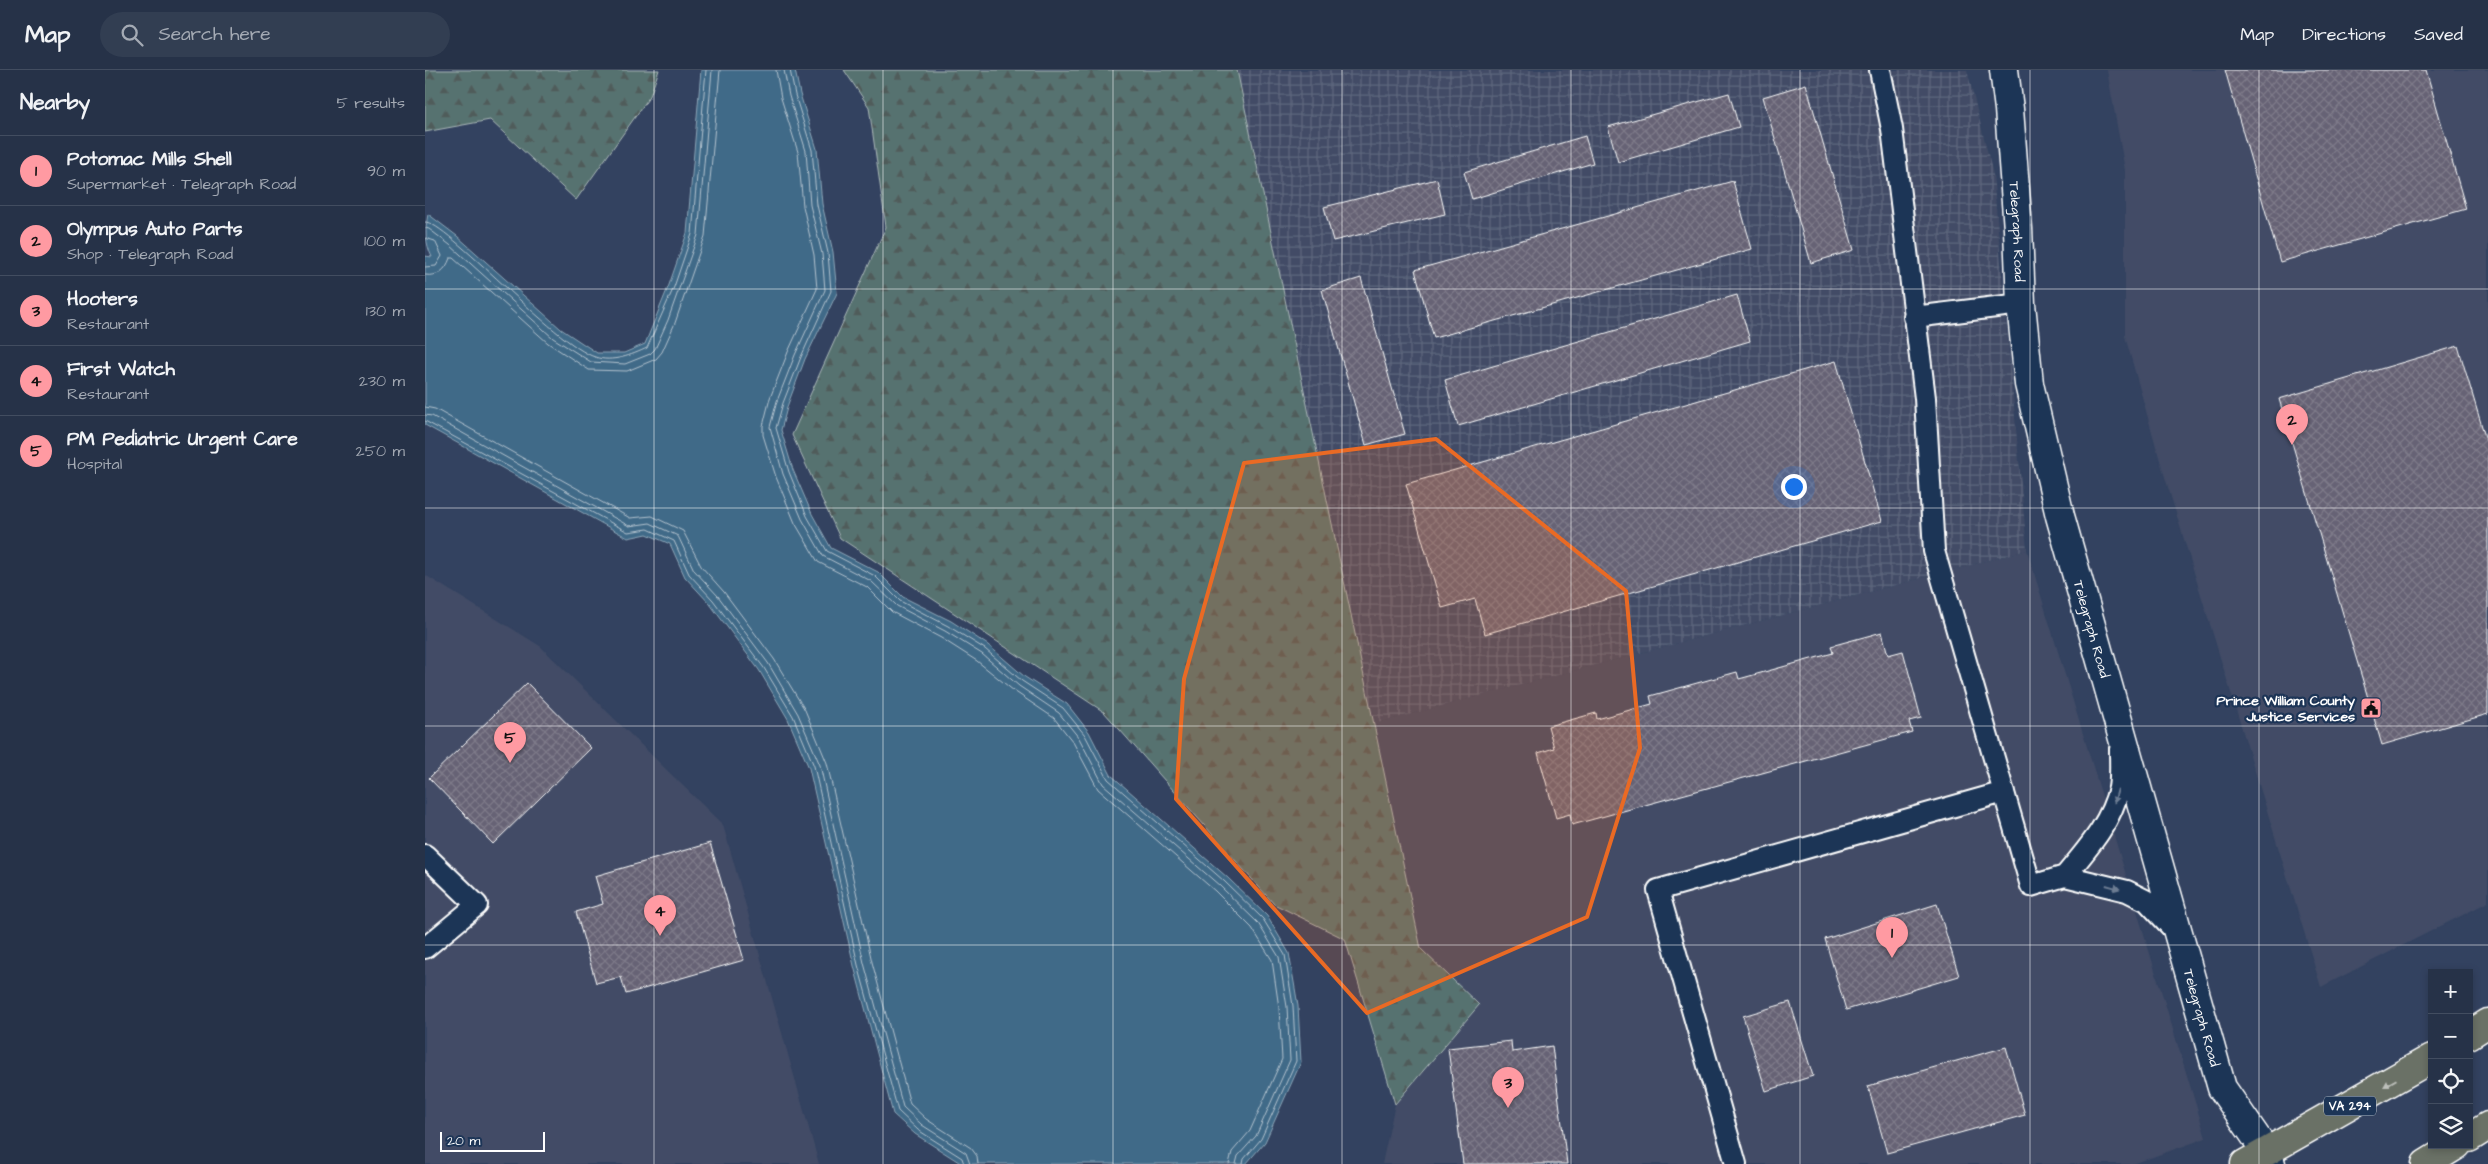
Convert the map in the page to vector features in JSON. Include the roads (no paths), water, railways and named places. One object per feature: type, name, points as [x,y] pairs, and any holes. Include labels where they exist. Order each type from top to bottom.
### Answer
[{"type":"highway","points":[[2473,1032],[2488,1022]]},
{"type":"highway","name":"VA 294","points":[[2261,1160],[2430,1059]]},
{"type":"highway","points":[[2473,1135],[2488,1126]]},
{"type":"highway","points":[[2426,1164],[2450,1149]]},
{"type":"main road","name":"Telegraph Road","points":[[2005,70],[2019,229],[2021,304],[2029,384],[2038,427],[2222,1088],[2261,1160]]},
{"type":"lane","points":[[1880,70],[1892,129],[1925,398],[1933,551],[2031,886],[2065,876],[2127,891],[2147,901],[2179,935]]},
{"type":"lane","points":[[1914,317],[2021,304]]},
{"type":"lane","points":[[2065,876],[2096,838],[2113,808],[2119,786],[2121,730]]},
{"type":"lane","points":[[1736,1164],[1657,890],[2004,792]]},
{"type":"lane","points":[[425,855],[477,905],[425,948]]},
{"type":"water","points":[[701,70],[795,70],[800,94],[817,149],[822,204],[833,252],[837,293],[805,359],[788,404],[781,430],[793,470],[812,514],[831,548],[878,572],[903,597],[951,621],[988,645],[1025,677],[1067,704],[1089,732],[1111,775],[1228,878],[1267,916],[1289,953],[1298,1006],[1301,1062],[1265,1142],[1246,1164],[962,1164],[915,1134],[893,1114],[854,966],[809,768],[788,719],[759,670],[710,604],[685,577],[670,544],[647,534],[628,538],[425,425],[425,256],[432,257],[426,236],[428,214],[457,236],[561,329],[597,353],[624,353],[645,344],[669,285],[687,233]]},
{"type":"place","name":"Olympus Auto Parts","points":[[2292,445]]},
{"type":"place","name":"Prince William County Justice Services","points":[[2371,708]]},
{"type":"place","name":"PM Pediatric Urgent Care","points":[[510,763]]},
{"type":"place","name":"First Watch","points":[[660,936]]},
{"type":"place","name":"Potomac Mills Shell","points":[[1892,958]]},
{"type":"place","name":"Hooters","points":[[1508,1108]]}]
